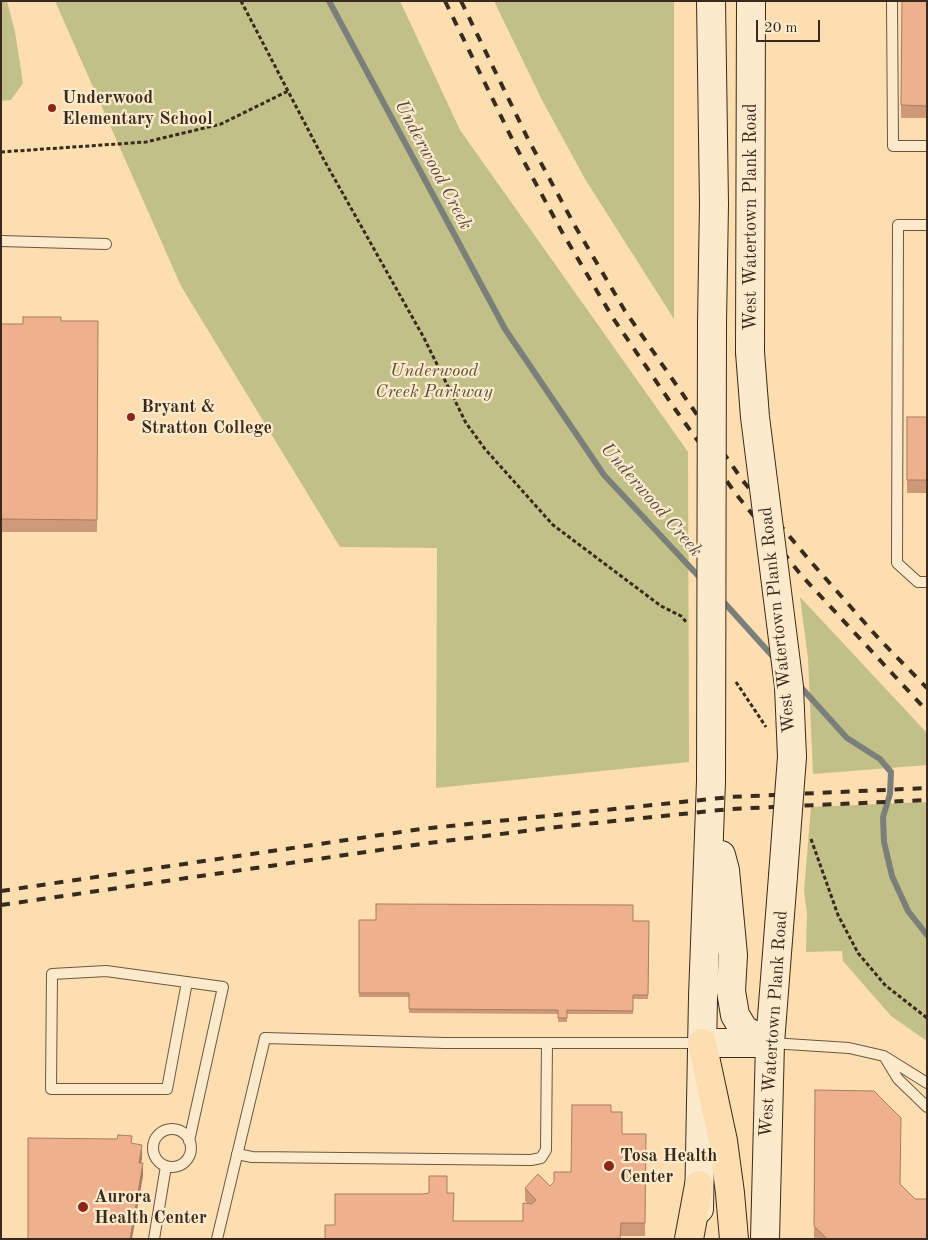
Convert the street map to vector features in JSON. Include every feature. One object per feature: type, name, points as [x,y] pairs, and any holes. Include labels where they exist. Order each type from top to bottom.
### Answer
[{"type":"main road","points":[[702,1043],[723,1141],[734,1239]]},
{"type":"main road","points":[[689,1239],[699,1185]]},
{"type":"street","name":"West Watertown Plank Road","points":[[698,1239],[702,1043],[711,781],[714,204],[711,1]]},
{"type":"street","name":"West Watertown Plank Road","points":[[751,1],[750,352],[755,417],[789,687],[792,757],[770,1043],[765,1239]]},
{"type":"street","points":[[710,815],[724,870],[732,955],[730,991],[735,1015],[744,1030],[770,1043]]},
{"type":"street","points":[[702,1043],[770,1043]]},
{"type":"lane","points":[[892,1],[893,146],[927,146]]},
{"type":"lane","points":[[927,225],[898,225],[897,563],[918,582],[927,582]]},
{"type":"lane","points":[[1,241],[106,244]]},
{"type":"lane","points":[[187,982],[167,1089],[51,1088],[52,974],[106,971],[224,987],[189,1141],[190,1153],[184,1163],[178,1166],[166,1166],[156,1159],[154,1147],[158,1136],[169,1130],[181,1132],[189,1141]]},
{"type":"lane","points":[[217,1239],[265,1038],[444,1043],[702,1043]]},
{"type":"lane","points":[[237,1154],[252,1158],[531,1160],[541,1158],[546,1150],[547,1043]]},
{"type":"lane","points":[[770,1043],[848,1048],[884,1056],[927,1083]]},
{"type":"lane","points":[[884,1056],[898,1079],[927,1107]]},
{"type":"lane","points":[[168,1119],[169,1130]]},
{"type":"lane","points":[[154,1239],[166,1166]]},
{"type":"path","points":[[241,1],[288,91],[424,338],[466,423],[485,449],[552,525],[653,600],[680,616],[694,631]]},
{"type":"path","points":[[1,152],[146,142],[221,124],[288,91]]},
{"type":"path","points":[[732,676],[761,716],[768,731]]},
{"type":"path","points":[[809,833],[838,915],[858,954],[885,985],[927,1018]]},
{"type":"green space","points":[[1,1],[7,1],[15,32],[23,83],[11,100],[1,101]]},
{"type":"green space","name":"Underwood Creek Parkway","points":[[55,1],[400,1],[460,130],[688,452],[689,762],[436,788],[437,548],[340,547],[181,286]]},
{"type":"green space","points":[[494,1],[674,1],[674,319],[585,179],[542,100]]},
{"type":"green space","points":[[800,597],[927,733],[927,765],[813,774],[808,658]]},
{"type":"green space","points":[[927,802],[927,1041],[891,1016],[843,961],[842,951],[806,952],[807,913],[804,891],[811,807]]},
{"type":"building","points":[[902,1],[927,1],[927,106],[901,105]]},
{"type":"building","points":[[23,317],[61,317],[61,321],[98,321],[97,520],[1,519],[1,324],[23,324]]},
{"type":"building","points":[[907,417],[927,417],[927,480],[907,480]]},
{"type":"building","points":[[376,904],[633,905],[633,921],[649,921],[648,995],[633,995],[633,1011],[567,1010],[567,1018],[558,1018],[558,1010],[409,1009],[409,993],[359,993],[359,920],[376,920]]},
{"type":"building","points":[[815,1090],[874,1091],[901,1118],[900,1184],[915,1199],[927,1199],[927,1239],[827,1239],[814,1226]]},
{"type":"building","name":"Tosa Health Center","points":[[572,1105],[611,1105],[611,1112],[622,1112],[622,1134],[646,1134],[645,1223],[621,1223],[620,1239],[325,1239],[325,1225],[335,1225],[335,1194],[429,1193],[429,1176],[447,1176],[447,1193],[454,1193],[453,1221],[523,1221],[523,1203],[532,1204],[536,1200],[525,1188],[538,1174],[550,1186],[554,1182],[554,1172],[571,1172]]},
{"type":"building","name":"Aurora Health Center","points":[[118,1135],[132,1136],[131,1143],[142,1145],[139,1163],[143,1163],[130,1239],[28,1239],[28,1138],[117,1139]]},
{"type":"waterway","name":"Underwood Creek","points":[[329,1],[505,329],[604,475],[703,581]]},
{"type":"waterway","name":"Underwood Creek","points":[[721,599],[776,660]]},
{"type":"waterway","name":"Underwood Creek","points":[[798,684],[847,738],[880,759],[891,772],[890,794],[883,817],[884,842],[892,876],[908,911],[927,935]]},
{"type":"railway","points":[[445,1],[515,145],[562,232],[613,318],[736,494],[802,576],[927,711]]},
{"type":"railway","points":[[461,1],[528,139],[575,226],[625,311],[743,481],[880,640],[927,688]]},
{"type":"railway","points":[[1,891],[421,829],[730,797],[927,788]]},
{"type":"railway","points":[[1,905],[421,844],[557,827],[730,809],[927,800]]},
{"type":"place","name":"Underwood Elementary School","points":[[52,108]]},
{"type":"place","name":"Bryant & Stratton College","points":[[131,417]]},
{"type":"place","name":"Tosa Health Center","points":[[609,1166]]},
{"type":"place","name":"Aurora Health Center","points":[[83,1207]]}]
